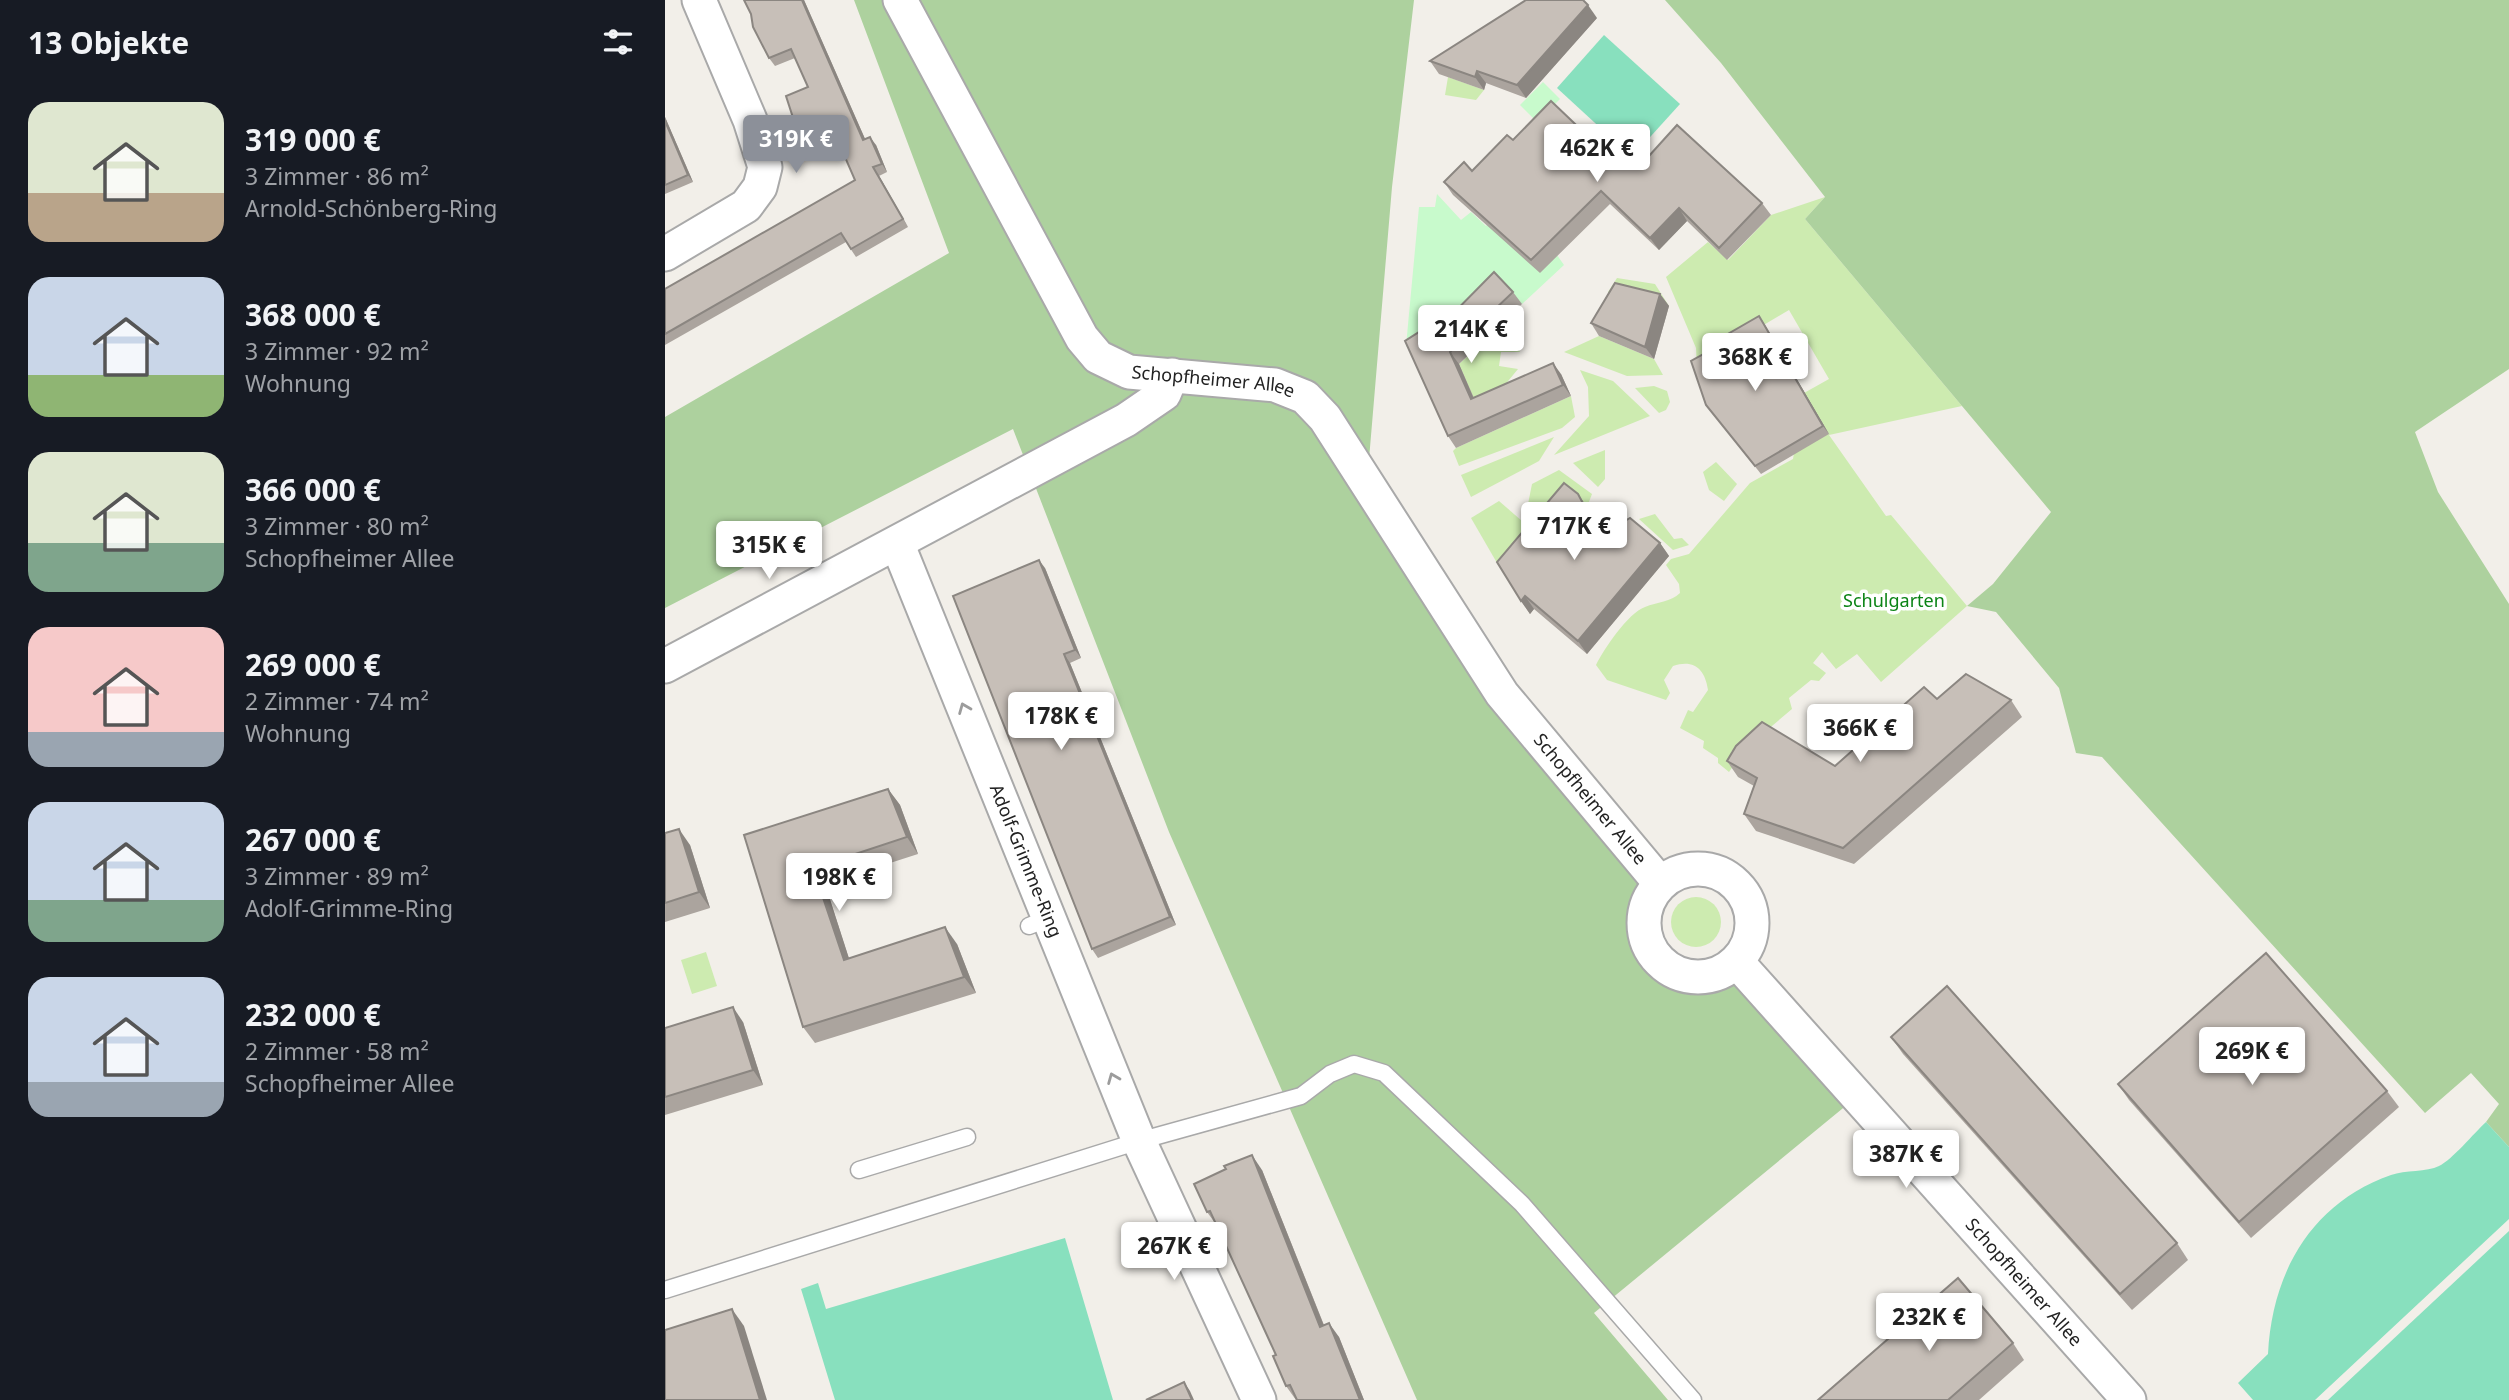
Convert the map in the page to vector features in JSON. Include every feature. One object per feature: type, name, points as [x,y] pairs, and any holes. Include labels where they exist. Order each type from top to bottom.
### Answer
[{"type":"street","points":[[665,254],[747,206],[760,187],[765,167],[750,120],[699,0]]},
{"type":"street","name":"Schopfheimer Allee","points":[[900,0],[1082,338],[1098,357],[1129,372],[1275,385],[1305,397],[1325,418],[1468,645],[1502,694],[1660,883]]},
{"type":"street","points":[[665,666],[1153,405],[1164,394],[1172,375]]},
{"type":"street","name":"Adolf-Grimme-Ring","points":[[897,543],[1039,922],[1259,1400]]},
{"type":"street","points":[[1686,870],[1713,870],[1730,878],[1744,892],[1751,909],[1752,928],[1748,946],[1737,962],[1723,972],[1689,977],[1673,971],[1659,961],[1649,947],[1644,930],[1644,913],[1650,897],[1660,883],[1686,870]]},
{"type":"street","name":"Schopfheimer Allee","points":[[1737,962],[2122,1392]]},
{"type":"lane","points":[[665,1290],[1139,1141],[1301,1096],[1331,1074],[1354,1064],[1384,1073],[1522,1204],[1693,1400]]},
{"type":"lane","points":[[859,1170],[967,1138]]},
{"type":"green space","points":[[854,0],[1414,0],[1392,187],[1367,483],[1660,883],[1648,905],[1645,926],[1649,945],[1660,960],[1675,971],[1693,976],[1715,973],[1737,962],[1848,1104],[1594,1313],[1668,1400],[1417,1400],[1169,832],[1013,429],[665,608],[665,417],[949,253]]},
{"type":"green space","points":[[1665,0],[2509,0],[2509,369],[2415,432],[2438,492],[2509,604],[2509,1147],[2486,1122],[2499,1104],[2471,1073],[2425,1113],[2102,757],[2076,753],[2059,688],[1996,612],[1967,606],[1993,584],[2051,512],[1805,219],[1825,197],[1721,63]]},
{"type":"green space","points":[[1604,35],[1680,104],[1632,157],[1557,88]]},
{"type":"green space","points":[[1448,77],[1484,90],[1476,100],[1445,95]]},
{"type":"green space","points":[[1543,82],[1560,99],[1537,122],[1520,105]]},
{"type":"green space","points":[[1437,194],[1461,220],[1471,212],[1486,226],[1488,224],[1557,255],[1564,265],[1522,304],[1503,285],[1413,353],[1406,346],[1419,207],[1435,207]]},
{"type":"green space","name":"Schulgarten","points":[[1825,197],[1805,219],[1962,406],[1829,435],[1886,516],[1891,515],[1967,606],[1881,682],[1857,654],[1836,669],[1822,652],[1813,663],[1826,673],[1819,681],[1811,680],[1789,698],[1792,709],[1766,731],[1757,727],[1731,752],[1736,762],[1729,772],[1718,763],[1718,758],[1703,748],[1704,741],[1680,728],[1688,710],[1693,712],[1708,690],[1701,671],[1693,665],[1673,666],[1664,680],[1670,693],[1666,700],[1607,680],[1596,665],[1631,616],[1645,607],[1680,593],[1679,584],[1666,565],[1671,559],[1689,554],[1750,483],[1793,459],[1804,393],[1829,379],[1789,310],[1720,351],[1697,369],[1696,348],[1666,277],[1708,242],[1728,260],[1771,215]]},
{"type":"green space","points":[[1617,278],[1655,284],[1669,306],[1624,296],[1614,310],[1608,292]]},
{"type":"green space","points":[[1500,334],[1515,338],[1520,352],[1501,352],[1499,366],[1518,369],[1504,386],[1474,399],[1459,364]]},
{"type":"green space","points":[[1599,336],[1654,359],[1663,375],[1627,376],[1564,352]]},
{"type":"green space","points":[[1580,370],[1613,381],[1650,416],[1554,455],[1589,416],[1588,387]]},
{"type":"green space","points":[[1654,386],[1667,391],[1670,402],[1666,410],[1659,413],[1635,388]]},
{"type":"green space","points":[[1571,396],[1575,417],[1562,428],[1459,466],[1453,451],[1456,448]]},
{"type":"green space","points":[[1554,437],[1539,461],[1471,497],[1461,475]]},
{"type":"green space","points":[[1605,450],[1605,479],[1598,487],[1573,463]]},
{"type":"green space","points":[[1716,462],[1737,484],[1724,501],[1709,490],[1703,472]]},
{"type":"green space","points":[[1559,470],[1592,494],[1587,507],[1550,523],[1528,504],[1532,484]]},
{"type":"green space","points":[[1499,501],[1529,527],[1497,563],[1471,518]]},
{"type":"green space","points":[[1655,514],[1674,539],[1682,538],[1689,545],[1673,550],[1639,519]]},
{"type":"green space","points":[[1686,898],[1706,898],[1720,912],[1720,932],[1706,946],[1686,946],[1672,932],[1672,912]]},
{"type":"green space","points":[[706,952],[717,986],[692,994],[681,960]]},
{"type":"green space","points":[[2486,1122],[2509,1147],[2509,1219],[2315,1400],[2253,1400],[2238,1383],[2268,1354],[2271,1324],[2288,1269],[2301,1245],[2318,1223],[2339,1203],[2363,1187],[2397,1173],[2428,1169],[2444,1163]]},
{"type":"green space","points":[[2509,1231],[2509,1400],[2328,1400]]},
{"type":"green space","points":[[1065,1238],[1113,1400],[835,1400],[801,1289],[818,1283],[826,1309]]},
{"type":"building","points":[[744,0],[802,0],[863,140],[870,137],[882,164],[873,167],[903,219],[851,249],[841,233],[665,334],[665,289],[855,180],[835,134],[829,136],[827,130],[804,140],[797,130],[786,96],[808,87],[791,49],[769,58],[753,27],[751,14]]},
{"type":"building","points":[[1526,0],[1583,0],[1588,5],[1517,85],[1477,71],[1475,77],[1430,61]]},
{"type":"building","points":[[1551,101],[1594,142],[1603,132],[1639,167],[1677,125],[1762,203],[1719,248],[1679,208],[1650,238],[1601,191],[1531,260],[1444,182],[1464,162],[1472,171],[1507,135],[1513,140]]},
{"type":"building","points":[[665,121],[688,175],[665,185]]},
{"type":"building","points":[[1494,272],[1513,292],[1450,352],[1471,399],[1553,363],[1563,385],[1448,436],[1405,341],[1427,327],[1432,335]]},
{"type":"building","points":[[1615,283],[1660,294],[1645,347],[1591,323]]},
{"type":"building","points":[[1759,316],[1823,426],[1755,466],[1706,405],[1691,361],[1716,347],[1714,342]]},
{"type":"building","points":[[1564,483],[1578,494],[1600,536],[1630,518],[1660,543],[1578,641],[1525,596],[1521,601],[1497,562]]},
{"type":"building","points":[[1039,560],[1075,650],[1064,654],[1170,917],[1092,949],[953,596]]},
{"type":"building","points":[[1966,674],[2011,700],[1843,848],[1744,814],[1757,778],[1727,761],[1736,746],[1762,722],[1835,766],[1924,687],[1937,699]]},
{"type":"building","points":[[888,789],[907,837],[813,868],[844,960],[945,927],[964,977],[803,1027],[744,835]]},
{"type":"building","points":[[679,829],[699,892],[665,903],[665,833]]},
{"type":"building","points":[[2266,953],[2387,1091],[2239,1222],[2118,1084]]},
{"type":"building","points":[[1947,986],[2177,1243],[2120,1294],[1891,1037]]},
{"type":"building","points":[[733,1007],[753,1070],[665,1097],[665,1028]]},
{"type":"building","points":[[1252,1155],[1320,1327],[1329,1323],[1360,1400],[1297,1400],[1290,1385],[1286,1386],[1273,1356],[1276,1355],[1210,1211],[1207,1212],[1194,1184],[1226,1169],[1224,1166]]},
{"type":"building","points":[[1958,1278],[2013,1343],[1948,1400],[1818,1400]]},
{"type":"building","points":[[732,1309],[760,1400],[665,1400],[665,1330]]},
{"type":"building","points":[[1184,1382],[1192,1400],[1146,1400]]}]
